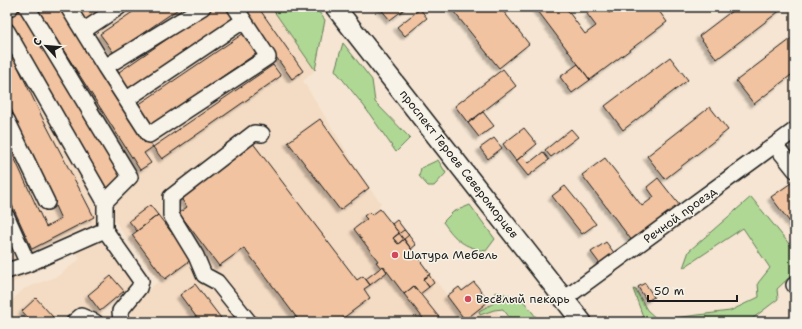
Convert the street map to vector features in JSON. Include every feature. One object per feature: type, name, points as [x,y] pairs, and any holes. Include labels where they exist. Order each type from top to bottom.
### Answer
[{"type":"main road","name":"проспект Героев Североморцев","points":[[335,7],[582,322]]},
{"type":"street","points":[[7,9],[11,7]]},
{"type":"street","points":[[27,7],[130,177],[105,202]]},
{"type":"street","points":[[69,7],[105,67],[149,134],[268,57],[235,7]]},
{"type":"street","points":[[83,31],[119,7]]},
{"type":"street","points":[[105,67],[203,7]]},
{"type":"street","points":[[127,99],[243,20]]},
{"type":"street","points":[[7,31],[105,202],[105,230],[141,281],[140,288],[120,311],[121,322]]},
{"type":"street","points":[[7,120],[47,202]]},
{"type":"street","name":"Речной проезд","points":[[564,299],[795,130]]},
{"type":"street","points":[[249,322],[217,282],[204,275],[196,256],[171,215],[170,197],[254,133],[262,134]]},
{"type":"street","points":[[775,145],[795,170]]},
{"type":"street","points":[[7,217],[28,264]]},
{"type":"street","points":[[7,272],[105,230]]},
{"type":"street","points":[[74,322],[81,316],[95,322]]},
{"type":"shaded area","points":[[7,7],[271,7],[315,70],[303,81],[369,188],[381,203],[378,206],[465,319],[489,301],[505,322],[131,322],[129,319],[136,300],[159,281],[114,220],[87,241],[44,267],[7,286]]},
{"type":"shaded area","points":[[99,239],[131,280],[130,288],[101,313],[108,322],[7,322],[7,305],[24,289],[58,276],[80,259],[76,251],[87,242],[91,245]]},
{"type":"green space","points":[[271,7],[315,7],[325,20],[315,70]]},
{"type":"green space","points":[[343,43],[372,80],[375,102],[410,138],[396,152],[364,106],[335,70]]},
{"type":"green space","points":[[438,160],[446,173],[434,186],[428,186],[419,176],[421,168]]},
{"type":"green space","points":[[751,197],[795,251],[795,272],[777,289],[778,299],[748,322],[645,322],[633,289],[636,290],[647,310],[658,320],[730,311],[759,297],[758,283],[770,268],[743,228],[683,268],[689,251]]},
{"type":"green space","points":[[470,205],[495,239],[486,251],[471,247],[461,242],[452,234],[443,222],[453,212]]},
{"type":"green space","points":[[495,292],[521,298],[540,322],[513,322],[503,309],[494,310],[480,315],[479,311],[494,303]]},
{"type":"building","points":[[22,7],[124,177],[106,188],[7,23],[7,17]]},
{"type":"building","points":[[36,7],[64,7],[153,147],[144,153],[151,163],[140,170]]},
{"type":"building","points":[[87,7],[112,7],[87,26],[78,14]]},
{"type":"building","points":[[140,7],[181,7],[114,53],[100,34]]},
{"type":"building","points":[[214,7],[228,7],[237,20],[129,93],[116,74]]},
{"type":"building","points":[[240,7],[258,7],[303,71],[292,79]]},
{"type":"building","points":[[379,7],[407,7],[390,20]]},
{"type":"building","points":[[450,7],[500,7],[529,44],[499,68]]},
{"type":"building","points":[[535,7],[565,7],[585,34],[596,26],[587,14],[597,7],[605,7],[609,13],[617,7],[656,7],[667,22],[590,80]]},
{"type":"building","points":[[737,7],[780,7],[782,9],[717,59],[699,36]]},
{"type":"building","points":[[420,9],[427,18],[405,36],[397,27]]},
{"type":"building","points":[[247,31],[260,51],[148,127],[135,107]]},
{"type":"building","points":[[795,36],[795,72],[754,104],[736,81]]},
{"type":"building","points":[[7,44],[42,117],[94,217],[32,249],[7,194],[7,142],[46,227],[61,219],[7,100]]},
{"type":"building","points":[[670,57],[688,80],[623,130],[605,106]]},
{"type":"building","points":[[578,64],[590,80],[572,93],[560,77]]},
{"type":"building","points":[[273,65],[281,76],[162,159],[153,147]]},
{"type":"building","points":[[503,69],[516,86],[468,123],[455,106]]},
{"type":"building","points":[[710,107],[728,130],[665,179],[647,156]]},
{"type":"building","points":[[483,112],[494,126],[479,137],[468,123]]},
{"type":"building","points":[[320,119],[369,188],[340,210],[288,142]]},
{"type":"building","points":[[524,128],[537,144],[516,161],[503,144]]},
{"type":"building","points":[[571,129],[578,137],[551,157],[545,150]]},
{"type":"building","points":[[494,138],[502,148],[488,159],[480,148]]},
{"type":"building","points":[[252,142],[357,280],[363,276],[370,285],[364,289],[370,298],[338,322],[300,322],[244,248],[219,266],[179,213],[187,207],[180,197]]},
{"type":"building","points":[[543,152],[549,160],[528,176],[516,161],[522,156],[529,163]]},
{"type":"building","points":[[605,158],[642,206],[654,197],[647,187],[658,178],[680,206],[633,242],[582,175]]},
{"type":"building","points":[[791,183],[795,188],[795,229],[771,197]]},
{"type":"building","points":[[565,186],[596,224],[582,234],[552,196]]},
{"type":"building","points":[[150,205],[158,215],[137,231],[129,221]]},
{"type":"building","name":"Шатура Мебель","points":[[380,209],[399,233],[393,238],[398,244],[404,239],[430,274],[423,279],[429,287],[420,294],[414,286],[404,294],[383,266],[381,268],[376,262],[378,261],[354,229],[367,219],[364,216],[369,212],[372,215]]},
{"type":"building","points":[[158,215],[192,259],[165,279],[132,235]]},
{"type":"building","points":[[397,220],[416,245],[411,249],[392,224]]},
{"type":"building","points":[[404,230],[409,235],[398,244],[393,238]]},
{"type":"building","points":[[606,242],[615,254],[600,264],[591,252]]},
{"type":"building","points":[[383,266],[387,272],[370,285],[366,279]]},
{"type":"building","points":[[429,275],[434,283],[429,287],[423,279]]},
{"type":"building","points":[[111,276],[124,291],[100,311],[88,295]]},
{"type":"building","name":"Весёлый пекарь","points":[[474,282],[489,301],[465,320],[447,296],[459,287],[462,291]]},
{"type":"building","points":[[645,283],[654,297],[647,301],[638,287]]},
{"type":"building","points":[[195,284],[224,322],[200,322],[180,295]]},
{"type":"building","points":[[414,286],[442,321],[441,322],[426,322],[404,294]]},
{"type":"building","points":[[36,298],[53,317],[48,322],[32,322],[22,311]]},
{"type":"place","name":"Шатура Мебель","points":[[395,255]]},
{"type":"place","name":"Весёлый пекарь","points":[[468,299]]}]
